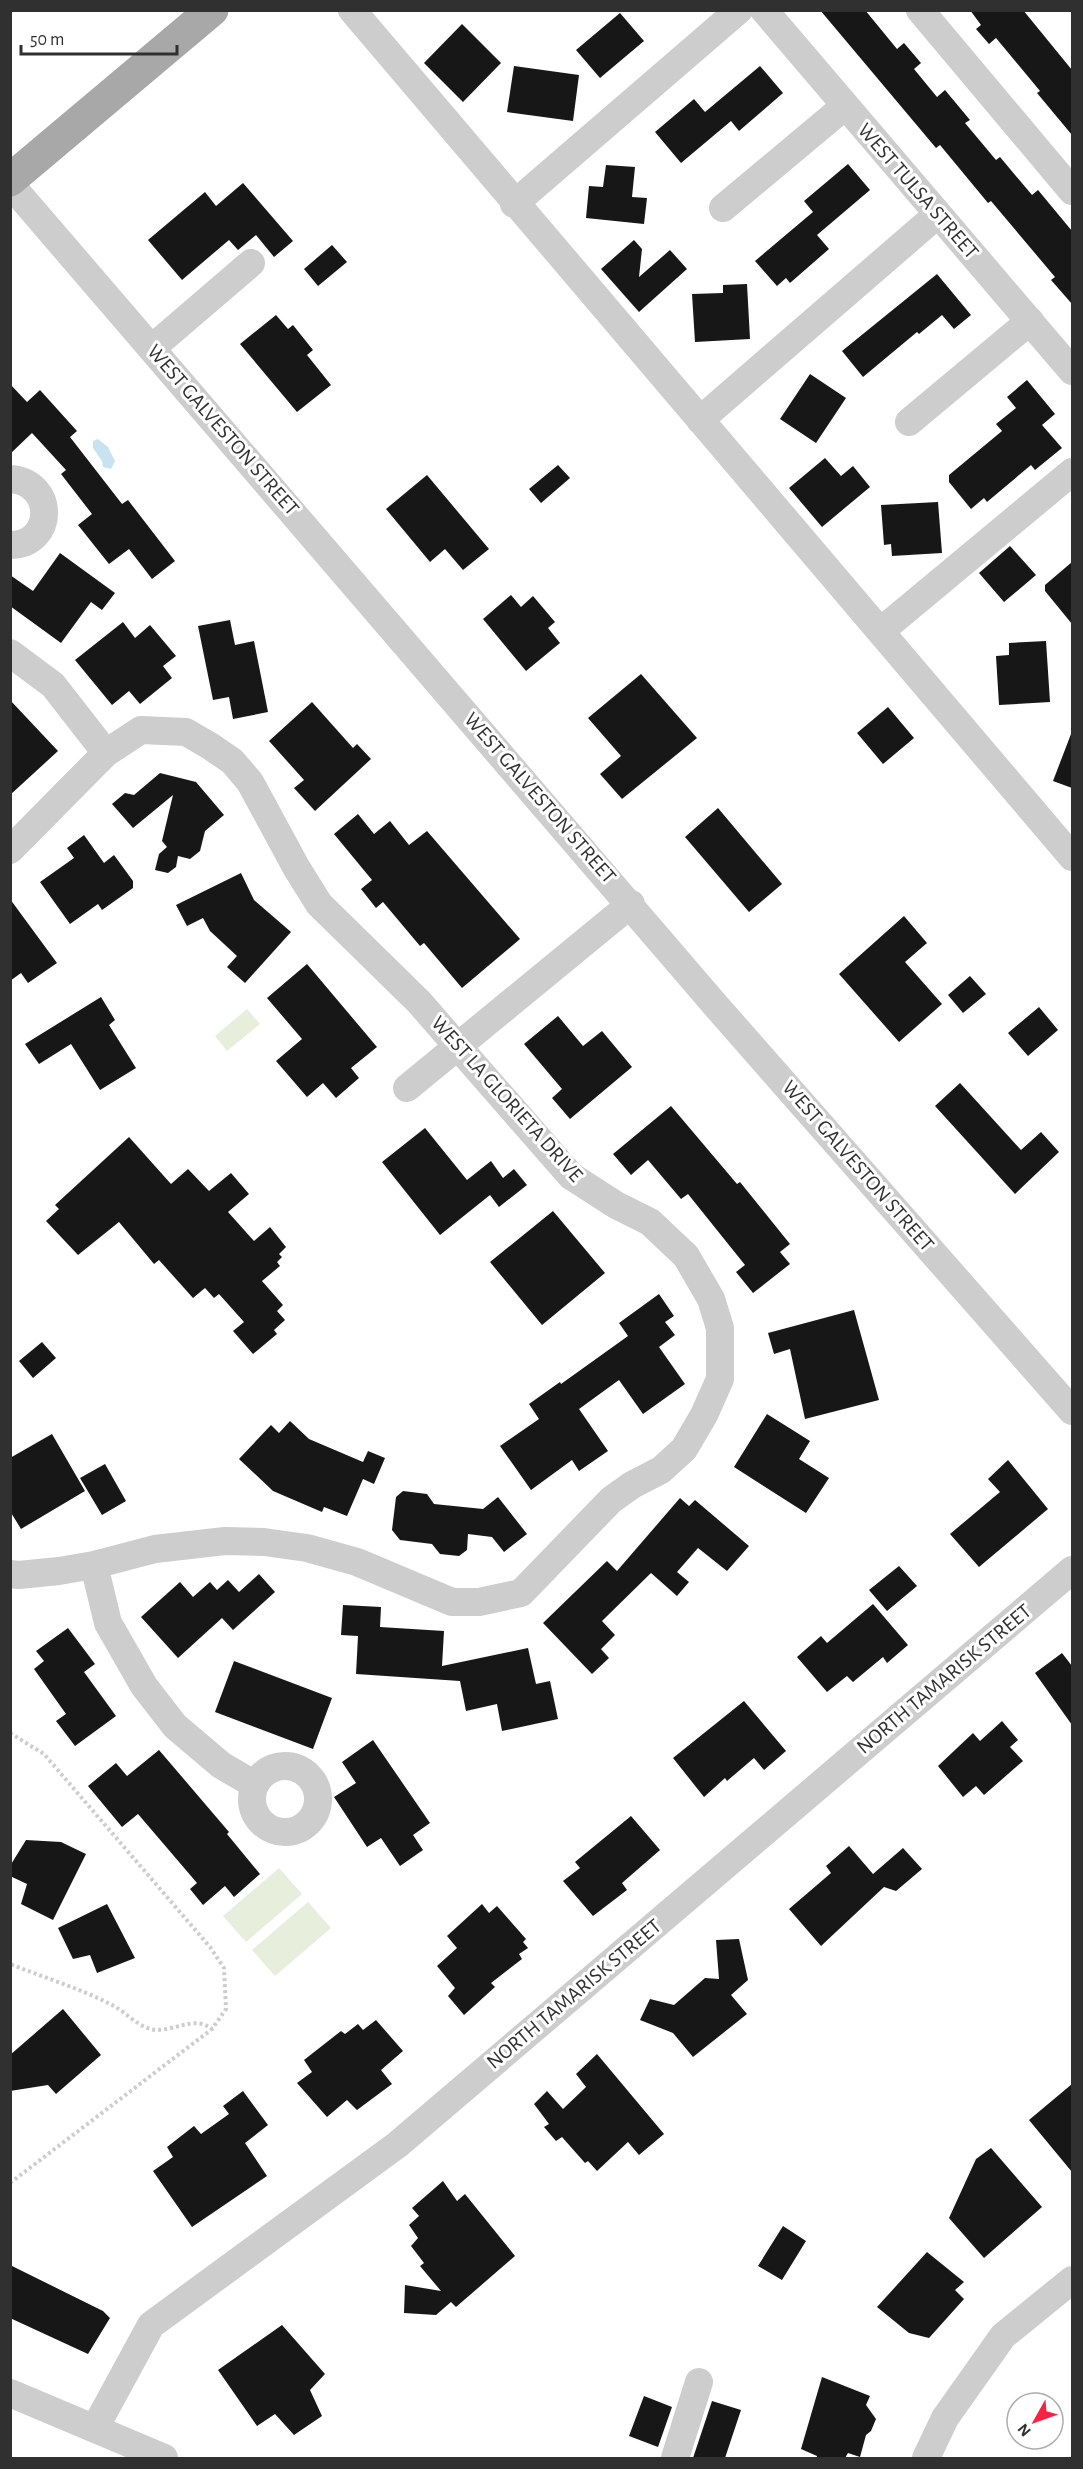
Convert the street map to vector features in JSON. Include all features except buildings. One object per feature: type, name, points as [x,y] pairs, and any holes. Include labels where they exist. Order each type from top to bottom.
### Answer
[{"type":"main road","points":[[10,182],[212,10]]},
{"type":"street","points":[[352,10],[514,204],[882,630],[1072,857]]},
{"type":"street","points":[[514,204],[739,10]]},
{"type":"street","name":"WEST TULSA STREET","points":[[764,10],[1072,371]]},
{"type":"street","points":[[920,10],[1072,191]]},
{"type":"street","points":[[723,208],[845,106]]},
{"type":"street","name":"WEST GALVESTON STREET","points":[[10,182],[717,1007],[1072,1408]]},
{"type":"street","points":[[700,420],[938,214]]},
{"type":"street","points":[[152,348],[251,263]]},
{"type":"street","points":[[909,422],[1030,321]]},
{"type":"street","points":[[882,630],[1072,472]]},
{"type":"street","points":[[10,479],[24,481],[34,487],[45,506],[45,517],[36,536],[27,542],[10,545]]},
{"type":"street","points":[[10,653],[53,685],[106,753]]},
{"type":"street","name":"WEST LA GLORIETA DRIVE","points":[[10,850],[32,831],[106,753],[141,730],[186,732],[232,761],[250,782],[296,867],[319,904],[419,1002],[571,1176],[616,1205],[651,1222],[686,1256],[711,1299],[720,1328],[720,1378],[704,1415],[684,1449],[661,1470],[632,1485],[611,1500],[521,1593],[479,1602],[452,1602],[357,1562],[307,1548],[264,1542],[225,1541],[155,1549],[94,1565],[59,1571],[10,1574]]},
{"type":"street","points":[[407,1088],[631,904]]},
{"type":"street","points":[[94,1565],[108,1623],[144,1686],[175,1726],[221,1765],[255,1785]]},
{"type":"street","name":"NORTH TAMARISK STREET","points":[[95,2428],[151,2325],[397,2145],[1072,1570]]},
{"type":"street","points":[[926,2458],[945,2418],[1003,2336],[1072,2280]]},
{"type":"street","points":[[675,2458],[699,2382]]},
{"type":"street","points":[[10,2393],[165,2458]]},
{"type":"path","points":[[10,1733],[44,1754],[210,1947],[224,1968],[226,2009],[212,2029],[10,2183]]},
{"type":"path","points":[[10,1964],[114,2006],[150,2029],[166,2029],[193,2022],[204,2022],[212,2029]]},
{"type":"green space","points":[[247,1009],[260,1024],[227,1051],[215,1036]]},
{"type":"green space","points":[[279,1868],[302,1894],[246,1942],[223,1916]]},
{"type":"green space","points":[[308,1902],[331,1928],[275,1976],[252,1950]]},
{"type":"water","points":[[98,439],[108,447],[115,461],[111,469],[103,467],[102,461],[93,448],[93,441]]}]
